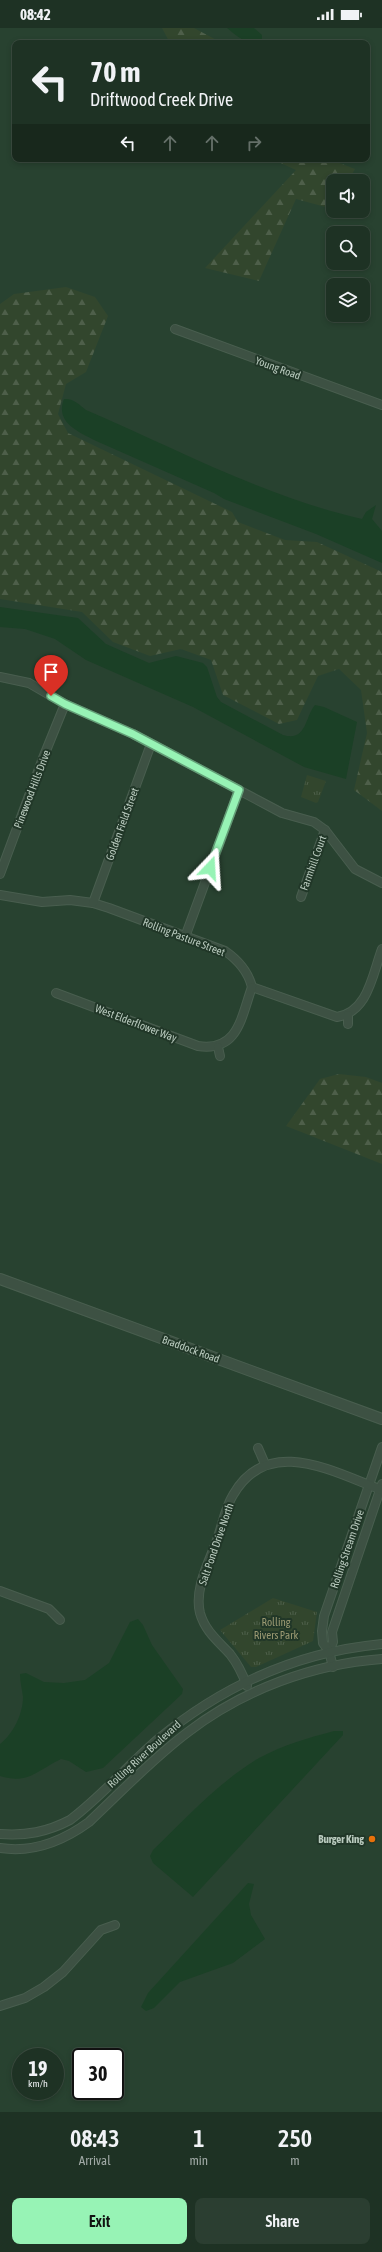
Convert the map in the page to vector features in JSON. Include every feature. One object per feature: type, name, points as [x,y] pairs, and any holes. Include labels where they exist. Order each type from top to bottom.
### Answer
[{"type":"street","name":"Young Road","points":[[175,330],[382,404]]},
{"type":"street","points":[[0,677],[29,683],[65,704],[151,744],[282,813],[314,822],[325,830],[355,869],[382,883]]},
{"type":"street","name":"Pinewood Hills Drive","points":[[0,874],[43,758],[65,704]]},
{"type":"street","name":"Golden Field Street","points":[[93,903],[151,744]]},
{"type":"street","points":[[185,937],[239,790]]},
{"type":"street","name":"Farmhill Court","points":[[301,897],[325,830]]},
{"type":"street","name":"Rolling Pasture Street","points":[[0,895],[42,902],[70,900],[93,903],[225,951],[237,959],[249,977],[252,987]]},
{"type":"street","points":[[220,1056],[218,1047],[228,1041],[236,1031],[252,987],[326,1015],[336,1017],[348,1015],[358,1008],[364,998],[382,949]]},
{"type":"street","name":"West Elderflower Way","points":[[56,993],[198,1046],[218,1047]]},
{"type":"street","points":[[348,1015],[348,1024]]},
{"type":"street","name":"Braddock Road","points":[[0,1279],[382,1419]]},
{"type":"street","name":"Rolling Stream Drive","points":[[333,1667],[329,1651],[323,1643],[322,1631],[324,1616],[382,1447]]},
{"type":"street","points":[[258,1448],[265,1464],[296,1460],[381,1488]]},
{"type":"street","name":"Salt Pond Drive North","points":[[250,1694],[246,1682],[230,1655],[212,1636],[203,1622],[200,1612],[200,1592],[233,1495],[244,1480],[265,1464]]},
{"type":"street","name":"Rolling Stream Drive","points":[[329,1651],[333,1642],[332,1632],[381,1488]]},
{"type":"street","points":[[0,1591],[49,1609],[60,1620]]},
{"type":"street","name":"Rolling River Boulevard","points":[[0,1834],[34,1834],[52,1829],[70,1820],[180,1722],[206,1704],[246,1682],[296,1661],[329,1651],[382,1644]]},
{"type":"street","name":"Rolling River Boulevard","points":[[0,1848],[20,1849],[35,1847],[54,1842],[74,1833],[89,1822],[188,1732],[213,1715],[250,1694],[303,1674],[333,1667],[382,1659]]},
{"type":"street","points":[[0,2006],[25,1998],[44,1987],[63,1972],[101,1930],[115,1925]]},
{"type":"green space","points":[[162,28],[194,28],[216,40],[168,40]]},
{"type":"green space","points":[[279,162],[337,162],[355,169],[352,174],[326,174],[326,207],[296,199],[259,281],[205,268],[296,170]]},
{"type":"green space","points":[[66,287],[95,297],[108,316],[86,372],[66,384],[58,414],[68,433],[232,512],[238,522],[285,540],[317,542],[382,572],[382,811],[354,790],[367,733],[361,690],[339,669],[318,676],[297,720],[279,724],[223,695],[211,660],[181,649],[150,656],[113,642],[82,612],[0,599],[0,304],[14,294]]},
{"type":"green space","points":[[307,775],[326,781],[318,802],[316,803],[301,797]]},
{"type":"green space","points":[[339,1074],[366,1077],[382,1083],[382,1164],[286,1126],[320,1079]]},
{"type":"green space","name":"Rolling Rivers Park","points":[[273,1598],[317,1612],[313,1641],[256,1667],[251,1667],[220,1630]]},
{"type":"shaded area","points":[[227,28],[254,28],[262,35],[262,40],[243,40]]},
{"type":"shaded area","points":[[64,399],[73,401],[86,410],[222,471],[326,510],[362,519],[366,512],[376,505],[372,519],[382,531],[382,563],[316,534],[224,499],[214,493],[94,440],[69,425],[65,420],[62,414]]},
{"type":"shaded area","points":[[0,607],[78,618],[106,644],[149,663],[176,656],[203,663],[207,667],[217,697],[221,702],[283,735],[297,735],[304,727],[315,705],[324,707],[357,722],[346,779],[304,767],[193,707],[86,660],[55,639],[25,629],[0,627]]},
{"type":"shaded area","points":[[138,1619],[143,1625],[152,1645],[183,1689],[182,1694],[103,1768],[86,1772],[69,1761],[61,1759],[39,1772],[26,1777],[18,1779],[0,1776],[0,1744],[13,1729],[19,1717],[23,1703],[20,1674],[26,1673],[44,1682],[64,1683],[85,1680],[109,1663],[130,1622]]},
{"type":"shaded area","points":[[334,1731],[343,1731],[343,1735],[193,1897],[153,1863],[150,1856],[153,1850],[203,1801],[230,1778],[259,1758],[277,1749]]},
{"type":"shaded area","points":[[248,1883],[254,1884],[249,1904],[251,1915],[265,1939],[233,1963],[180,1982],[154,2008],[146,2011],[141,2007],[148,1993]]},
{"type":"place","name":"Burger King","points":[[372,1839]]},
{"type":"route","points":[[51,696],[65,704],[133,734],[239,790],[210,868]]}]
